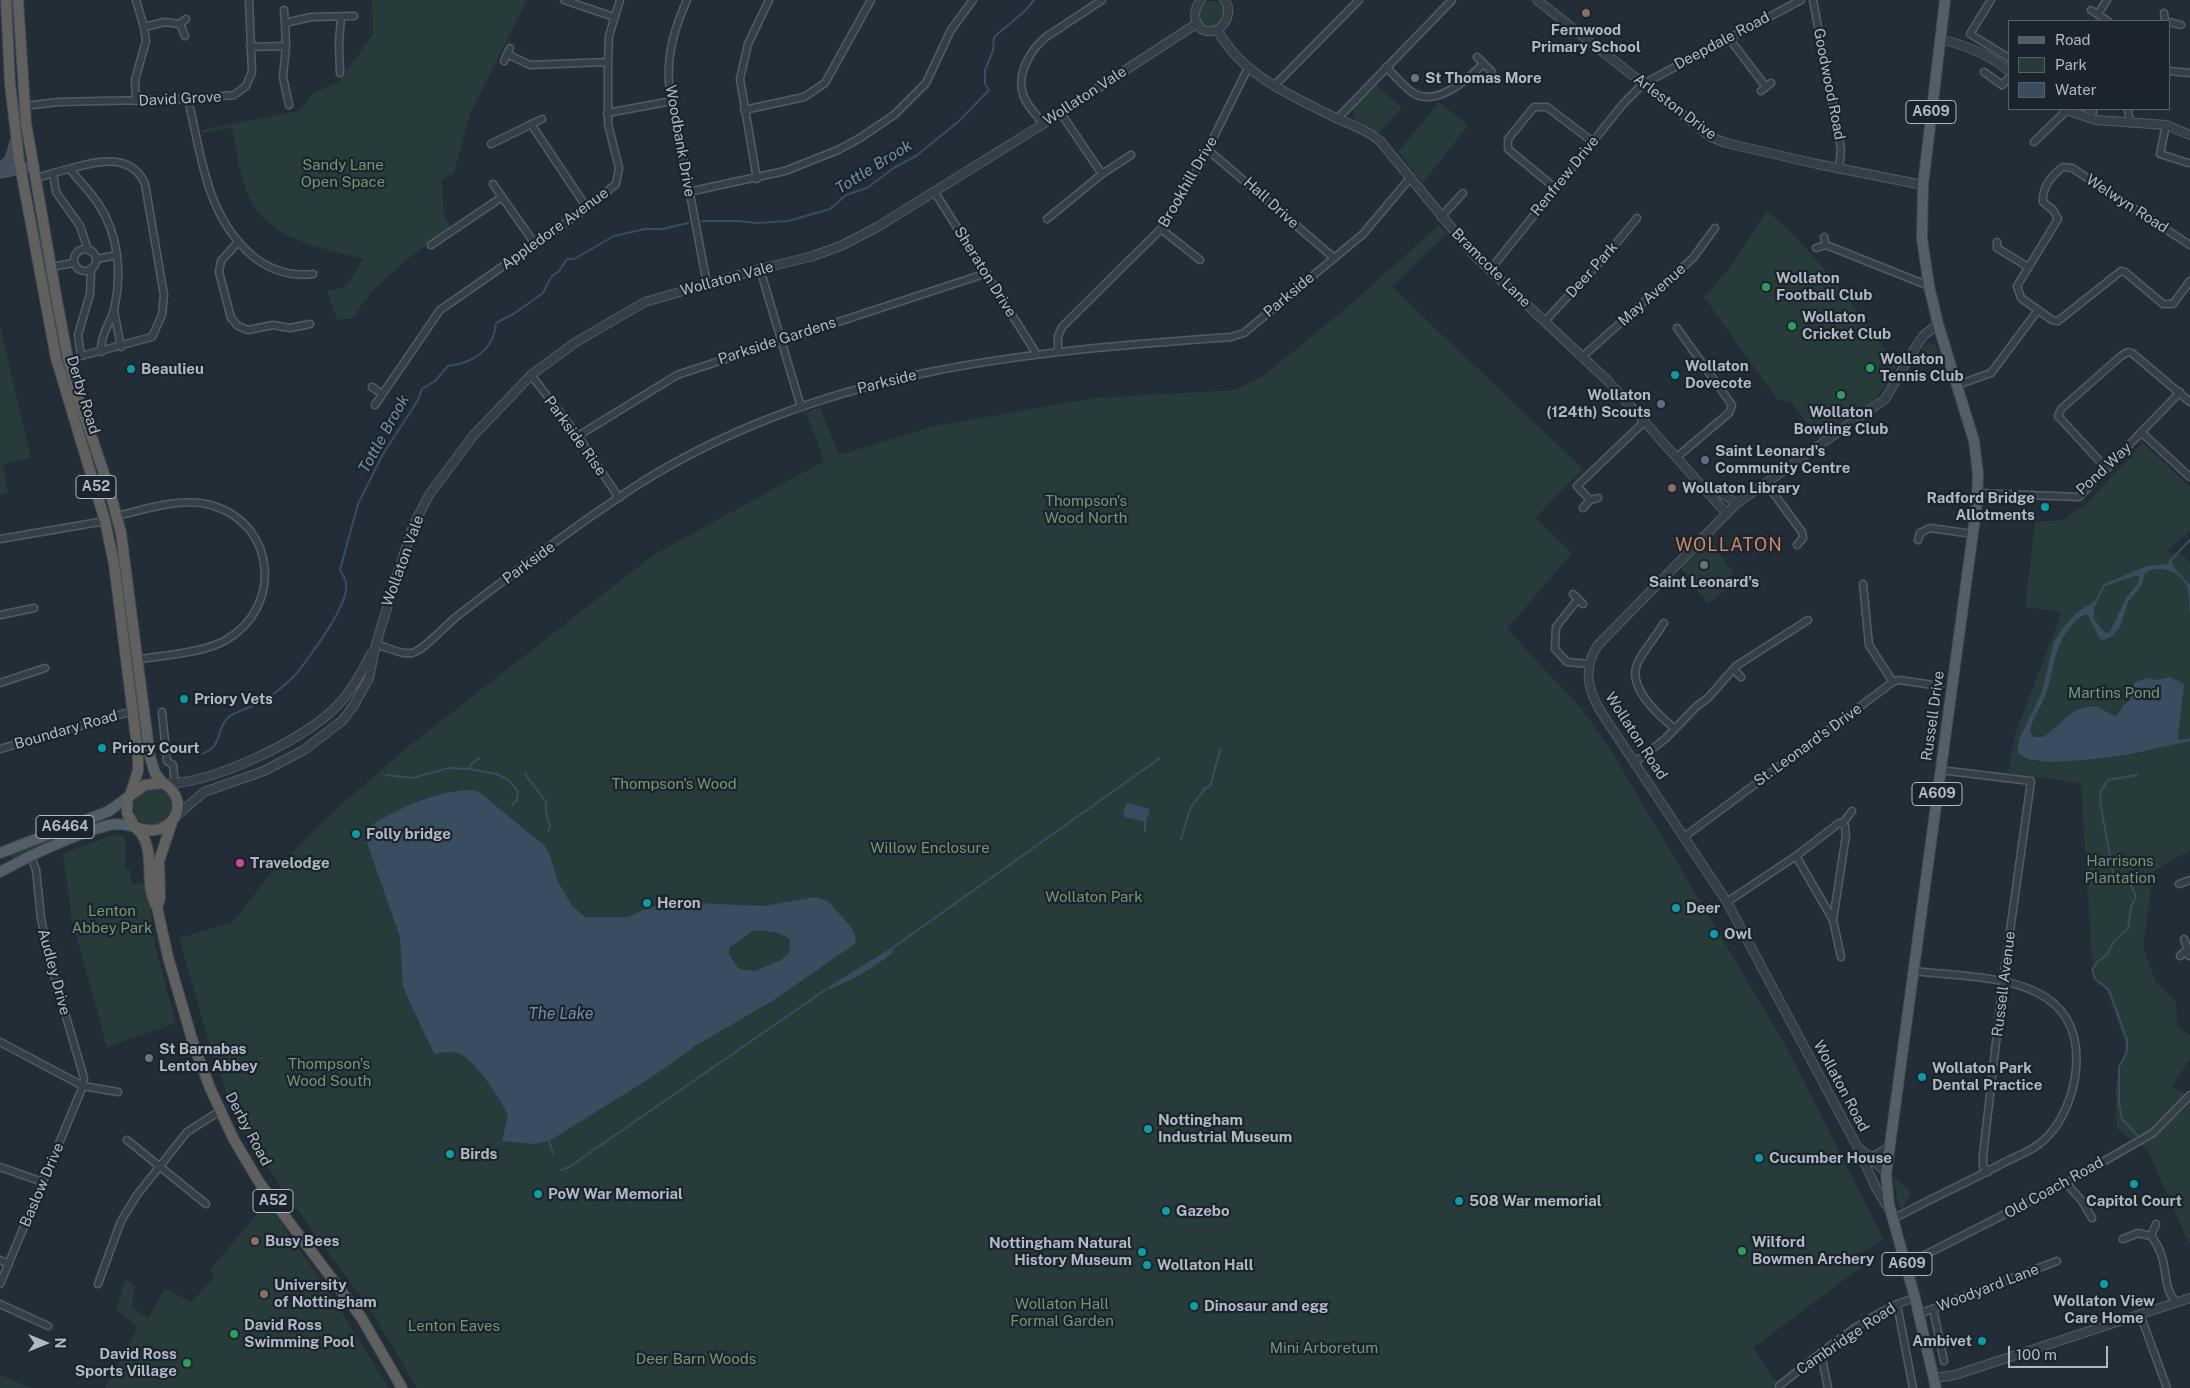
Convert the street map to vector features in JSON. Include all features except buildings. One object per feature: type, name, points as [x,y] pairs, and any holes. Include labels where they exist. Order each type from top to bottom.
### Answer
[{"type":"highway","name":"Derby Road","points":[[6,0],[3,15],[20,168],[56,358],[105,521],[114,564],[139,766],[129,796]]},
{"type":"highway","name":"Derby Road","points":[[18,0],[24,106],[68,359],[116,516],[124,553],[151,761],[155,773],[168,784]]},
{"type":"highway","points":[[129,796],[144,785],[168,784]]},
{"type":"highway","name":"A52","points":[[168,784],[176,796],[177,808],[174,819]]},
{"type":"highway","name":"A52","points":[[129,796],[127,813],[136,828]]},
{"type":"highway","name":"Derby Road","points":[[157,906],[160,898],[159,861],[174,819]]},
{"type":"highway","points":[[136,828],[158,831],[174,819]]},
{"type":"highway","name":"Derby Road","points":[[136,828],[146,842],[152,898],[157,906],[168,957],[194,1046],[220,1111],[248,1166],[361,1317],[402,1388]]},
{"type":"main road","name":"A609","points":[[1938,324],[1929,286],[1922,239],[1923,186],[1945,0]]},
{"type":"main road","points":[[0,168],[10,160],[16,138]]},
{"type":"main road","points":[[0,173],[34,166]]},
{"type":"main road","name":"Russell Drive","points":[[1889,1147],[1973,534],[1977,493],[1974,441],[1938,324]]},
{"type":"main road","name":"A6464","points":[[0,853],[109,811],[129,796]]},
{"type":"main road","name":"A6464","points":[[0,872],[72,838],[110,825],[121,824],[136,828]]},
{"type":"main road","name":"Wollaton Road","points":[[1889,1147],[1886,1173],[1887,1194],[1916,1298],[1935,1383]]},
{"type":"street","points":[[136,0],[144,26],[146,41],[135,80],[136,101]]},
{"type":"street","name":"David Grove","points":[[24,106],[59,102],[136,101],[229,96],[243,89],[249,81],[252,72],[249,0]]},
{"type":"street","points":[[564,0],[614,17]]},
{"type":"street","name":"Appledore Avenue","points":[[375,405],[434,317],[587,208],[610,190],[618,177],[619,168],[608,113],[608,62],[609,36],[620,0]]},
{"type":"street","name":"Woodbank Drive","points":[[687,0],[677,26],[669,56],[669,83],[688,192],[707,284]]},
{"type":"street","points":[[757,179],[740,79],[743,61],[755,26],[769,0]]},
{"type":"street","points":[[744,110],[804,97],[825,83],[871,0]]},
{"type":"street","points":[[688,192],[757,179],[786,171],[838,150],[894,115],[926,83],[951,30],[973,0]]},
{"type":"street","points":[[1042,124],[1024,96],[1022,83],[1028,60],[1046,37],[1102,0]]},
{"type":"street","points":[[1201,0],[1196,10],[1196,24],[1207,32],[1218,31],[1226,17],[1226,1]]},
{"type":"street","points":[[1274,86],[1358,0]]},
{"type":"street","points":[[1338,118],[1452,0]]},
{"type":"street","name":"Arleston Drive","points":[[1537,0],[1700,130],[1716,139],[1839,169],[1923,186]]},
{"type":"street","name":"Deepdale Road","points":[[1643,84],[1728,37],[1801,0]]},
{"type":"street","name":"Goodwood Road","points":[[1813,0],[1841,149],[1839,169]]},
{"type":"street","points":[[1991,0],[1970,34],[2008,57]]},
{"type":"street","points":[[2098,14],[2107,0]]},
{"type":"street","points":[[284,10],[286,46],[283,77],[289,105]]},
{"type":"street","points":[[2091,10],[2107,20]]},
{"type":"street","points":[[2164,13],[2167,20]]},
{"type":"street","points":[[285,23],[311,17],[354,16]]},
{"type":"street","points":[[340,73],[341,17]]},
{"type":"street","points":[[144,26],[183,21],[185,36]]},
{"type":"street","points":[[2170,22],[2181,25]]},
{"type":"street","name":"Wollaton Vale","points":[[174,819],[204,792],[264,770],[311,744],[343,720],[369,678],[376,644],[413,526],[429,496],[473,436],[531,375],[576,342],[645,302],[813,256],[843,245],[879,226],[1042,124],[1196,24]]},
{"type":"street","name":"Bramcote Lane","points":[[1218,31],[1230,51],[1248,68],[1274,86],[1364,130],[1380,141],[1412,178],[1441,217],[1490,270],[1545,321],[1645,420],[1727,514]]},
{"type":"street","points":[[1728,37],[1766,87]]},
{"type":"street","points":[[1940,39],[1962,44],[1980,52],[2008,70]]},
{"type":"street","points":[[1980,52],[1986,43]]},
{"type":"street","points":[[250,46],[286,46]]},
{"type":"street","points":[[507,54],[530,65],[608,62]]},
{"type":"street","points":[[1477,58],[1492,72]]},
{"type":"street","points":[[1386,67],[1414,94],[1427,96],[1449,91],[1483,64]]},
{"type":"street","points":[[340,65],[347,65]]},
{"type":"street","name":"Brookhill Drive","points":[[1058,351],[1058,336],[1062,327],[1161,230],[1208,150],[1248,68]]},
{"type":"street","points":[[2170,70],[2190,73]]},
{"type":"street","points":[[1984,72],[2002,84],[2008,79]]},
{"type":"street","name":"Renfrew Drive","points":[[1490,270],[1623,104],[1643,84]]},
{"type":"street","points":[[279,100],[287,97]]},
{"type":"street","points":[[188,99],[212,199],[222,220],[238,242],[255,258],[272,268],[299,275],[313,274]]},
{"type":"street","points":[[608,113],[672,101]]},
{"type":"street","points":[[1556,188],[1508,149],[1508,139],[1534,107],[1547,107],[1593,142]]},
{"type":"street","points":[[2034,142],[2065,110],[2096,120],[2166,125],[2190,135]]},
{"type":"street","points":[[2128,110],[2130,123]]},
{"type":"street","points":[[1060,112],[1102,174]]},
{"type":"street","points":[[491,144],[542,119]]},
{"type":"street","points":[[531,124],[587,208]]},
{"type":"street","points":[[2166,125],[2160,154],[2188,163]]},
{"type":"street","name":"Hall Drive","points":[[1208,150],[1334,257]]},
{"type":"street","points":[[1047,219],[1102,174],[1131,155]]},
{"type":"street","points":[[37,178],[70,169],[117,160],[135,169],[147,190],[164,296],[164,306],[159,324],[152,337],[121,347],[68,359]]},
{"type":"street","name":"Welwyn Road","points":[[2028,267],[2058,219],[2043,202],[2042,191],[2056,172],[2063,167],[2072,168],[2190,245]]},
{"type":"street","points":[[70,169],[99,204],[112,234],[117,255],[118,288],[114,311],[102,337],[101,352]]},
{"type":"street","points":[[53,173],[56,192],[80,226],[88,250],[95,254],[97,259],[97,264],[91,270],[80,271],[73,263]]},
{"type":"street","name":"Parkside","points":[[376,644],[407,653],[417,651],[454,619],[513,573],[619,498],[679,460],[724,436],[826,398],[917,374],[1036,353],[1238,336],[1372,225],[1412,178]]},
{"type":"street","points":[[493,184],[535,244]]},
{"type":"street","name":"Sheraton Drive","points":[[934,191],[1036,353]]},
{"type":"street","points":[[1441,217],[1463,193]]},
{"type":"street","points":[[432,245],[502,196]]},
{"type":"street","name":"Deer Park","points":[[1545,321],[1610,252],[1637,218]]},
{"type":"street","points":[[450,221],[456,228]]},
{"type":"street","name":"May Avenue","points":[[1582,357],[1693,258],[1715,228]]},
{"type":"street","points":[[1161,230],[1200,260]]},
{"type":"street","points":[[1824,236],[1826,245]]},
{"type":"street","points":[[238,242],[219,264],[230,313],[234,322],[242,329],[248,330],[273,325],[290,328],[310,324]]},
{"type":"street","points":[[1997,242],[1997,248],[2028,267],[2016,286],[2021,298],[2052,320],[2058,321],[2121,271],[2125,272],[2163,304],[2168,305],[2173,304],[2190,281]]},
{"type":"street","points":[[1816,248],[1826,245],[1929,286]]},
{"type":"street","points":[[73,263],[75,254],[88,250]]},
{"type":"street","points":[[97,259],[117,255]]},
{"type":"street","points":[[51,267],[73,263]]},
{"type":"street","points":[[760,269],[801,407]]},
{"type":"street","points":[[81,356],[78,335],[90,294],[91,270]]},
{"type":"street","name":"Parkside Gardens","points":[[578,436],[677,375],[987,273]]},
{"type":"street","name":"Appledore Avenue","points":[[487,278],[492,284]]},
{"type":"street","points":[[1957,385],[1991,373],[2038,310]]},
{"type":"street","points":[[114,311],[121,347]]},
{"type":"street","points":[[260,319],[263,327]]},
{"type":"street","points":[[1583,604],[1575,597],[1556,627],[1555,649],[1562,659],[1567,662],[1589,664],[1590,656],[1598,645],[1736,504],[1880,404],[1892,389],[1919,342],[1938,324]]},
{"type":"street","points":[[1677,328],[1698,352],[1702,368],[1732,405],[1732,410],[1677,456]]},
{"type":"street","points":[[2107,469],[2058,416],[2060,409],[2128,352],[2132,352],[2190,402]]},
{"type":"street","name":"Parkside Rise","points":[[531,375],[578,436],[619,498]]},
{"type":"street","points":[[372,387],[382,394]]},
{"type":"street","name":"Pond Way","points":[[1977,493],[2072,498],[2079,496],[2180,392]]},
{"type":"street","points":[[1590,500],[1578,486],[1581,480],[1645,420]]},
{"type":"street","points":[[2141,432],[2190,477]]},
{"type":"street","points":[[1766,483],[1802,532],[1802,538],[1797,545]]},
{"type":"street","name":"Bramcote Lane","points":[[1705,488],[1725,495],[1736,504]]},
{"type":"street","points":[[1583,508],[1590,500],[1598,498]]},
{"type":"street","points":[[116,516],[176,504],[214,506],[234,516],[247,528],[259,548],[265,570],[265,586],[257,608],[244,627],[231,638],[211,647],[137,660]]},
{"type":"street","points":[[0,539],[105,521]]},
{"type":"street","points":[[1918,540],[1920,533],[1930,528],[1973,534]]},
{"type":"street","points":[[1863,584],[1861,611],[1869,646],[1894,682],[1899,680],[1940,686]]},
{"type":"street","points":[[0,615],[34,608]]},
{"type":"street","points":[[1634,762],[1665,739],[1674,728],[1708,698],[1733,669],[1808,620]]},
{"type":"street","points":[[1664,623],[1638,662],[1635,675],[1643,696],[1655,713],[1674,728]]},
{"type":"street","name":"Wollaton Vale","points":[[168,784],[223,770],[267,753],[303,734],[339,705],[360,674],[376,644]]},
{"type":"street","name":"Wollaton Road","points":[[1589,664],[1589,685],[1596,703],[1727,902],[1857,1146],[1870,1178],[1893,1216]]},
{"type":"street","points":[[0,683],[45,668]]},
{"type":"street","points":[[1733,669],[1741,677]]},
{"type":"street","name":"St. Leonard's Drive","points":[[1684,837],[1894,682]]},
{"type":"street","name":"Boundary Road","points":[[0,749],[133,711]]},
{"type":"street","points":[[162,712],[167,761],[173,765],[168,784]]},
{"type":"street","points":[[303,734],[311,744]]},
{"type":"street","points":[[223,770],[229,784]]},
{"type":"street","name":"Russell Avenue","points":[[1940,770],[2031,781],[2003,981],[1983,1156],[1983,1166],[1988,1172]]},
{"type":"street","points":[[1842,824],[1852,811]]},
{"type":"street","points":[[1727,902],[1796,856],[1836,824],[1842,824]]},
{"type":"street","points":[[1833,920],[1846,835],[1845,826],[1842,824]]},
{"type":"street","name":"Audley Drive","points":[[31,856],[36,870],[47,947],[82,1070],[83,1086]]},
{"type":"street","points":[[1796,856],[1833,920],[1841,957]]},
{"type":"street","points":[[2179,884],[2190,880]]},
{"type":"street","points":[[2184,939],[2190,956]]},
{"type":"street","points":[[2180,956],[2184,952],[2190,956]]},
{"type":"street","points":[[1893,1216],[1988,1172],[2035,1147],[2046,1138],[2057,1126],[2067,1105],[2078,1048],[2069,1020],[2052,999],[2029,987],[2003,981],[1913,971]]},
{"type":"street","points":[[0,1042],[83,1086],[118,1092]]},
{"type":"street","name":"Baslow Drive","points":[[0,1284],[83,1086]]},
{"type":"street","name":"Old Coach Road","points":[[1907,1264],[2066,1183],[2153,1133],[2190,1095]]},
{"type":"street","points":[[98,1284],[123,1216],[191,1128],[220,1111]]},
{"type":"street","points":[[127,1140],[206,1204]]},
{"type":"street","name":"Wollaton Road","points":[[1857,1146],[1886,1173]]},
{"type":"street","points":[[1866,1155],[1875,1156],[1889,1147]]},
{"type":"street","points":[[0,1167],[43,1182]]},
{"type":"street","points":[[1870,1178],[1882,1178],[1886,1173]]},
{"type":"street","points":[[2066,1183],[2088,1210],[2092,1218]]},
{"type":"street","points":[[2083,1217],[2088,1210]]},
{"type":"street","points":[[2151,1236],[2156,1224]]},
{"type":"street","points":[[2123,1239],[2138,1233],[2151,1236],[2162,1257],[2164,1277],[2176,1302]]},
{"type":"street","points":[[0,1260],[9,1264]]},
{"type":"street","name":"Woodyard Lane","points":[[1920,1314],[2057,1261]]},
{"type":"street","points":[[97,1265],[104,1266]]},
{"type":"street","name":"Cambridge Road","points":[[1779,1386],[1821,1353],[1897,1304],[1916,1298]]},
{"type":"street","points":[[1935,1383],[2190,1298]]},
{"type":"street","points":[[0,1304],[48,1326]]},
{"type":"street","points":[[1897,1304],[1913,1388]]},
{"type":"street","points":[[1933,1309],[1944,1361]]},
{"type":"street","points":[[2140,1314],[2167,1388]]},
{"type":"street","points":[[1821,1353],[1828,1388]]},
{"type":"green space","name":"Sandy Lane Open Space","points":[[372,0],[527,0],[470,114],[454,173],[442,180],[444,214],[449,224],[448,229],[404,262],[371,292],[353,318],[337,320],[327,291],[345,287],[364,259],[309,244],[292,238],[277,229],[263,217],[252,203],[242,177],[232,128],[202,133],[201,130],[299,111],[313,93],[339,82],[373,34]]},
{"type":"green space","points":[[1211,1],[1220,5],[1224,14],[1220,23],[1211,27],[1202,23],[1198,14],[1202,5]]},
{"type":"green space","points":[[1376,85],[1402,108],[1379,133],[1353,118],[1353,108]]},
{"type":"green space","points":[[1439,102],[1468,125],[1423,183],[1398,152]]},
{"type":"green space","points":[[1767,211],[1804,246],[1852,304],[1897,365],[1874,400],[1819,439],[1791,402],[1777,399],[1704,297],[1729,269]]},
{"type":"green space","name":"Wollaton Park","points":[[1439,225],[1446,234],[1392,287],[1583,469],[1535,518],[1572,553],[1507,629],[1582,709],[1612,752],[1787,1048],[1884,1240],[1859,1254],[1864,1265],[1753,1348],[1780,1388],[417,1388],[373,1314],[281,1187],[236,1118],[213,1056],[179,938],[233,922],[269,875],[334,811],[409,746],[652,556],[824,461],[806,412],[820,407],[839,455],[934,426],[1095,398],[1235,390],[1263,376],[1350,305]]},
{"type":"green space","points":[[0,326],[31,458],[3,464],[8,493],[0,495]]},
{"type":"green space","points":[[1928,343],[1935,345],[1941,360],[1921,350]]},
{"type":"green space","points":[[2143,443],[2190,487],[2190,531],[2167,551],[2183,556],[2190,562],[2190,850],[2154,871],[2143,947],[2155,981],[2176,1002],[2177,1026],[2190,1036],[2190,1058],[2172,1087],[2190,1097],[2190,1246],[2148,1151],[2117,1129],[2115,1087],[2126,1045],[2106,988],[2093,979],[2081,783],[2008,773],[2015,734],[2062,612],[2025,607],[2035,522],[2063,520],[2088,502]]},
{"type":"green space","points":[[1709,539],[1734,574],[1721,583],[1726,590],[1708,604],[1680,567]]},
{"type":"green space","points":[[153,788],[166,794],[172,807],[166,820],[153,826],[140,820],[134,807],[140,794]]},
{"type":"green space","points":[[104,819],[105,822],[13,859],[10,854]]},
{"type":"green space","name":"Lenton Abbey Park","points":[[118,835],[125,837],[126,869],[130,869],[132,884],[147,883],[155,946],[176,1023],[107,1047],[71,916],[63,854],[109,836]]},
{"type":"green space","points":[[1894,1177],[1911,1192],[1904,1207],[1901,1208],[1897,1200]]},
{"type":"green space","name":"University of Nottingham","points":[[267,1202],[336,1303],[389,1388],[105,1388],[138,1327],[116,1310],[125,1280],[135,1286],[132,1308],[148,1318],[165,1289],[191,1302],[215,1276],[210,1270]]},
{"type":"green space","points":[[0,1375],[31,1388],[0,1388]]},
{"type":"water","points":[[2170,559],[2175,569],[2190,585],[2190,614],[2189,593],[2182,578],[2170,571],[2157,569],[2145,573],[2141,586],[2128,602],[2121,625],[2112,636],[2104,640],[2100,639],[2088,615],[2083,615],[2073,624],[2061,642],[2045,696],[2032,723],[2030,732],[2034,737],[2043,737],[2073,712],[2088,707],[2096,707],[2117,715],[2130,700],[2135,682],[2147,678],[2158,680],[2170,677],[2184,684],[2178,737],[2179,740],[2190,738],[2190,741],[2126,755],[2085,760],[2049,762],[2028,759],[2017,753],[2020,737],[2042,692],[2054,642],[2062,629],[2076,613],[2095,601],[2104,584],[2147,566],[2168,564]],"holes":[[[2139,576],[2139,582],[2126,598],[2110,632],[2105,633],[2093,618],[2095,606],[2105,586]]]},
{"type":"water","name":"The Lake","points":[[470,790],[479,792],[545,846],[550,855],[557,880],[572,906],[585,917],[628,917],[651,907],[675,902],[764,906],[816,897],[828,901],[852,928],[856,938],[855,944],[772,1001],[695,1046],[652,1077],[549,1141],[534,1144],[502,1141],[508,1115],[499,1100],[479,1071],[464,1056],[452,1052],[434,1054],[403,987],[400,937],[367,843],[368,827],[392,813],[417,802],[456,791]],"holes":[[[753,931],[768,931],[786,936],[790,939],[789,953],[781,960],[755,971],[739,969],[729,955],[729,948]]]},
{"type":"water","points":[[1127,803],[1150,809],[1146,822],[1125,817],[1123,813]]},
{"type":"water","points":[[893,947],[892,953],[876,965],[851,980],[824,991]]},
{"type":"waterway","name":"Tottle Brook","points":[[702,221],[757,223],[788,221],[830,209],[846,195],[867,188],[895,167],[916,156],[959,121],[989,90],[985,84],[985,70],[993,51],[994,37],[1025,11],[1034,0]]},
{"type":"waterway","name":"Tottle Brook","points":[[202,754],[214,746],[225,720],[266,699],[291,679],[328,630],[346,593],[345,578],[340,570],[358,504],[383,454],[418,400],[422,389],[435,381],[448,366],[466,362],[481,354],[491,341],[496,323],[515,313],[543,293],[551,277],[559,271],[567,259],[574,259],[614,236],[645,229],[662,229],[688,223]]},
{"type":"waterway","points":[[2171,560],[2190,540]]},
{"type":"waterway","points":[[1181,840],[1190,809],[1205,788],[1210,787],[1220,750],[1219,755]]},
{"type":"waterway","points":[[469,769],[471,764],[480,758]]},
{"type":"waterway","points":[[829,988],[891,949],[1160,758]]},
{"type":"waterway","points":[[386,775],[412,778],[449,768],[497,774],[507,779],[518,791],[517,799],[512,805]]},
{"type":"waterway","points":[[525,774],[546,802],[546,812],[550,826],[548,832]]},
{"type":"waterway","points":[[2137,775],[2108,780],[2101,791],[2100,801],[2113,873],[2117,878],[2129,881],[2136,897],[2131,907],[2128,929],[2114,941],[2107,955],[2098,961],[2092,970],[2095,979],[2109,990],[2127,1040],[2127,1052],[2119,1067],[2119,1103],[2122,1119],[2137,1135]]},
{"type":"waterway","points":[[1145,821],[1145,831]]},
{"type":"waterway","points":[[561,1170],[569,1167],[825,990]]},
{"type":"waterway","points":[[549,1141],[553,1153]]},
{"type":"place","name":"Fernwood Primary School","points":[[1586,13]]},
{"type":"place","name":"St Thomas More","points":[[1415,78]]},
{"type":"place","name":"Wollaton Football Club","points":[[1766,287]]},
{"type":"place","name":"Wollaton Cricket Club","points":[[1792,326]]},
{"type":"place","name":"Wollaton Tennis Club","points":[[1870,368]]},
{"type":"place","name":"Beaulieu","points":[[131,369]]},
{"type":"place","name":"Wollaton Dovecote","points":[[1675,375]]},
{"type":"place","name":"Wollaton Bowling Club","points":[[1841,395]]},
{"type":"place","name":"Wollaton (124th) Scouts","points":[[1661,404]]},
{"type":"place","name":"Saint Leonard's Community Centre","points":[[1705,460]]},
{"type":"place","name":"Wollaton Library","points":[[1672,488]]},
{"type":"place","name":"Radford Bridge Allotments","points":[[2045,507]]},
{"type":"place","name":"Saint Leonard's","points":[[1704,565]]},
{"type":"place","name":"Priory Vets","points":[[184,699]]},
{"type":"place","name":"Priory Court","points":[[102,748]]},
{"type":"place","name":"Folly bridge","points":[[356,834]]},
{"type":"place","name":"Travelodge","points":[[240,863]]},
{"type":"place","name":"Heron","points":[[647,903]]},
{"type":"place","name":"Deer","points":[[1676,908]]},
{"type":"place","name":"Owl","points":[[1714,934]]},
{"type":"place","name":"St Barnabas Lenton Abbey","points":[[149,1058]]},
{"type":"place","name":"Wollaton Park Dental Practice","points":[[1922,1077]]},
{"type":"place","name":"Nottingham Industrial Museum","points":[[1148,1129]]},
{"type":"place","name":"Birds","points":[[450,1154]]},
{"type":"place","name":"Cucumber House","points":[[1759,1158]]},
{"type":"place","name":"Capitol Court","points":[[2134,1184]]},
{"type":"place","name":"PoW War Memorial","points":[[538,1194]]},
{"type":"place","name":"508 War memorial","points":[[1459,1201]]},
{"type":"place","name":"Gazebo","points":[[1166,1211]]},
{"type":"place","name":"Busy Bees","points":[[255,1241]]},
{"type":"place","name":"Wilford Bowmen Archery","points":[[1742,1251]]},
{"type":"place","name":"Nottingham Natural History Museum","points":[[1142,1252]]},
{"type":"place","name":"Wollaton Hall","points":[[1147,1265]]},
{"type":"place","name":"Wollaton View Care Home","points":[[2104,1284]]},
{"type":"place","name":"University of Nottingham","points":[[264,1294]]},
{"type":"place","name":"Dinosaur and egg","points":[[1194,1306]]},
{"type":"place","name":"David Ross Swimming Pool","points":[[234,1334]]},
{"type":"place","name":"Ambivet","points":[[1982,1341]]},
{"type":"place","name":"David Ross Sports Village","points":[[187,1363]]},
{"type":"district","name":"WOLLATON","points":[[1729,545]]},
{"type":"park label","name":"Thompson's Wood North","points":[[1086,510]]},
{"type":"park label","name":"Martins Pond","points":[[2114,693]]},
{"type":"park label","name":"Thompson's Wood","points":[[674,784]]},
{"type":"park label","name":"Willow Enclosure","points":[[930,848]]},
{"type":"park label","name":"Harrisons Plantation","points":[[2120,870]]},
{"type":"park label","name":"Thompson's Wood South","points":[[329,1072]]},
{"type":"park label","name":"Wollaton Hall Formal Garden","points":[[1062,1312]]},
{"type":"park label","name":"Lenton Eaves","points":[[454,1326]]},
{"type":"park label","name":"Mini Arboretum","points":[[1324,1348]]},
{"type":"park label","name":"Deer Barn Woods","points":[[696,1359]]}]
